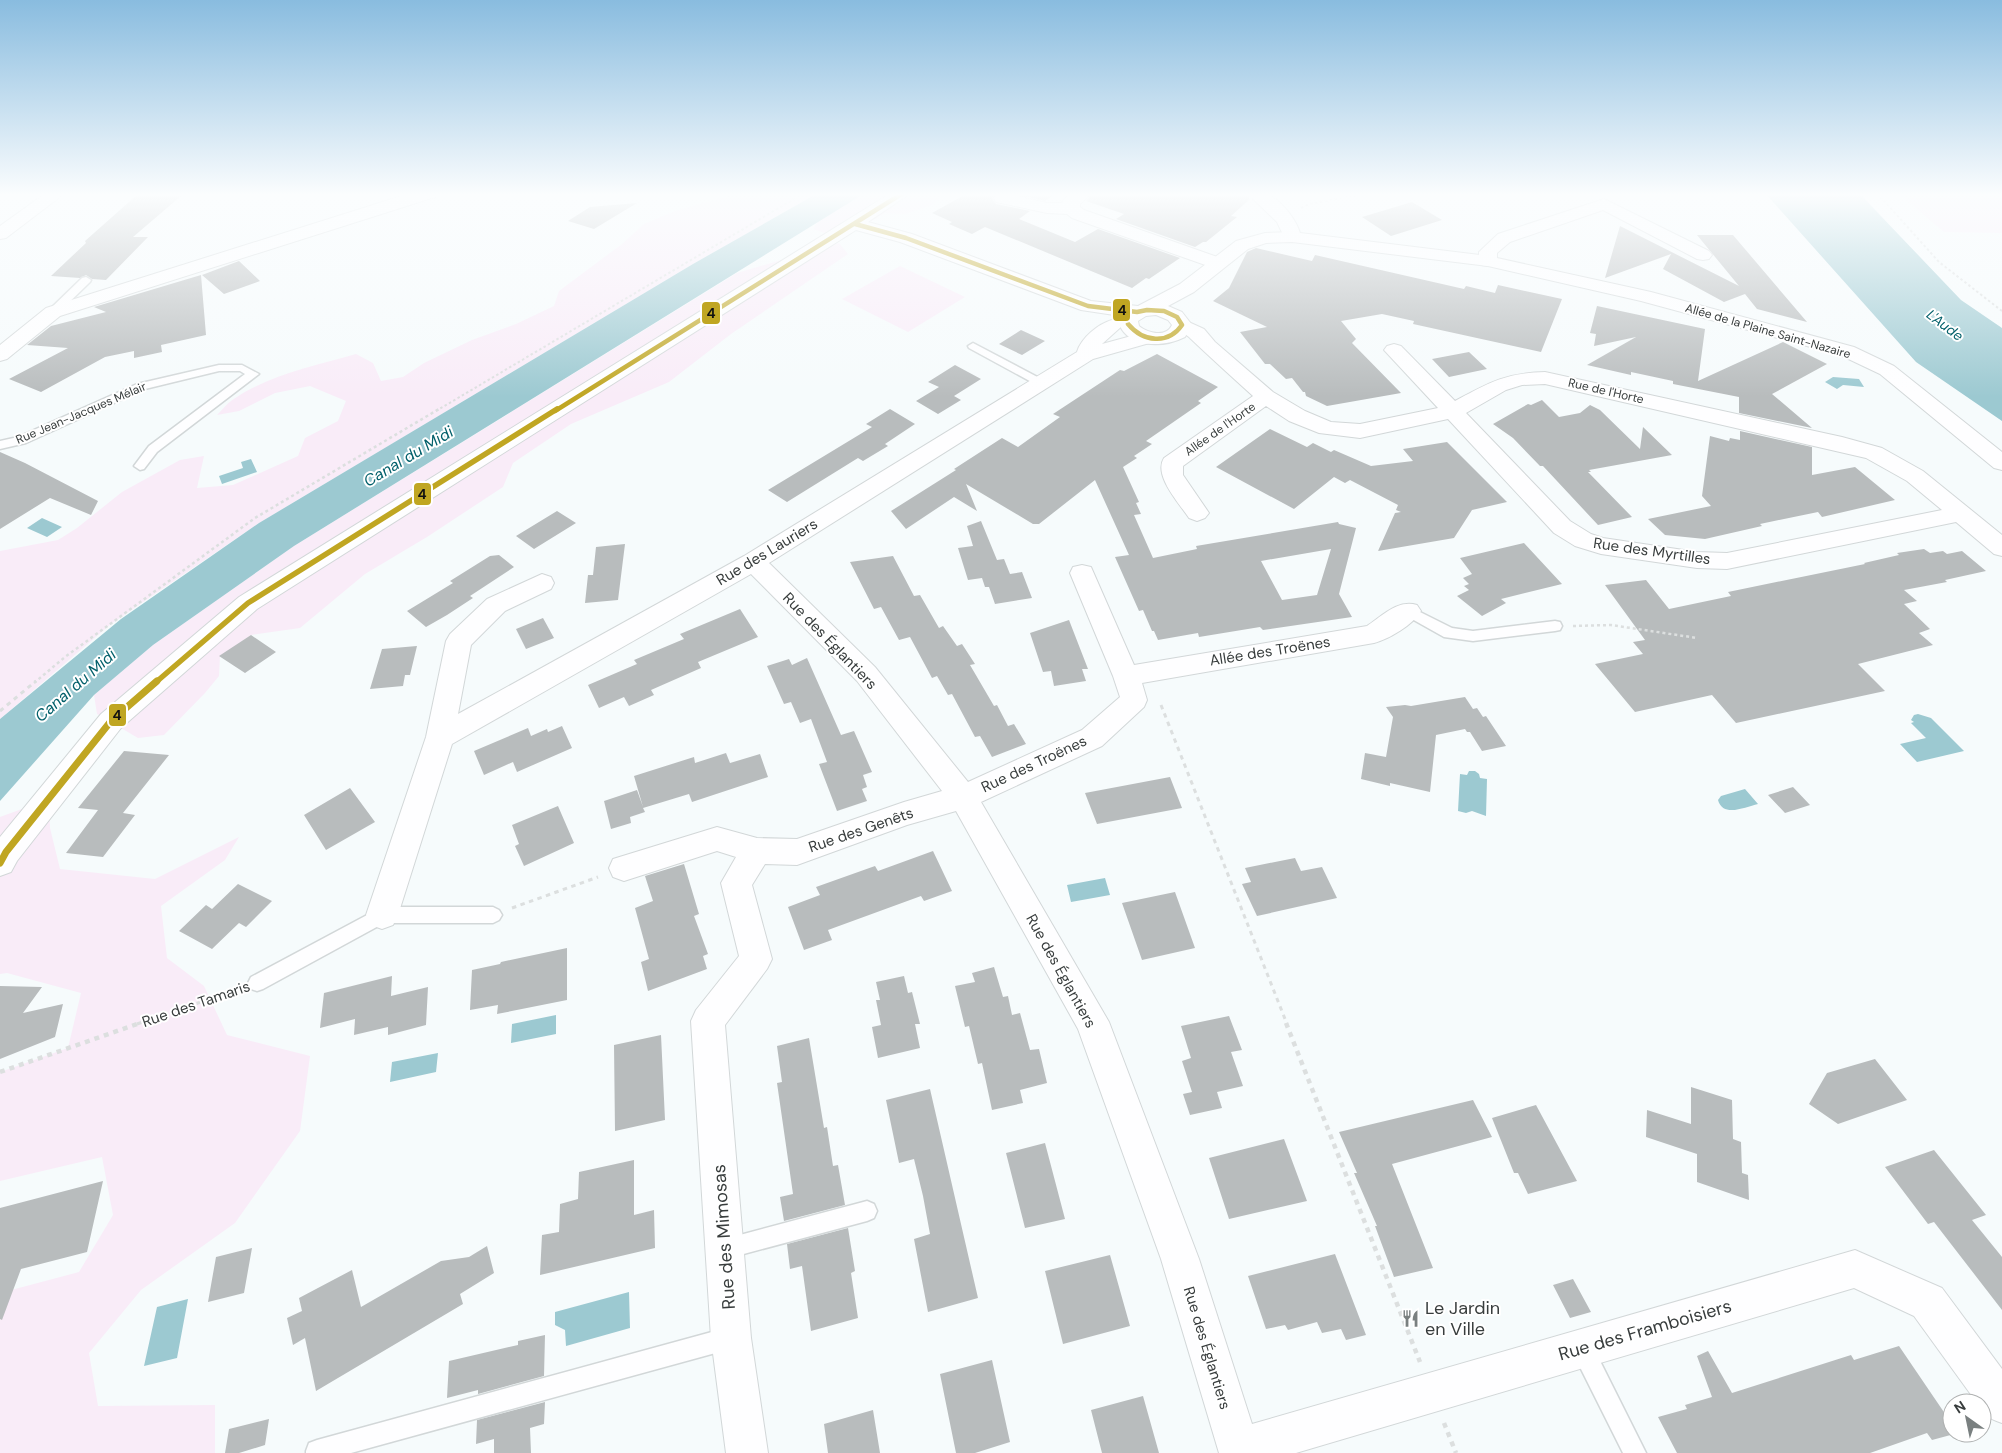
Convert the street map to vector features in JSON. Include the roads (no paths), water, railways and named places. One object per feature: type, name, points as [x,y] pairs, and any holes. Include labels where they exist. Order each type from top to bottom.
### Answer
[{"type":"street","points":[[0,355],[53,312],[215,261]]},
{"type":"street","points":[[0,863],[6,852],[111,721],[248,603],[797,261]]},
{"type":"street","points":[[967,261],[1088,306],[1131,318]]},
{"type":"street","points":[[1212,261],[1218,263]]},
{"type":"street","name":"Rue des Lauriers","points":[[1086,355],[1089,346],[1131,318],[1187,288],[1221,261]]},
{"type":"street","name":"Allée de la Plaine Saint-Nazaire","points":[[1488,261],[1644,296],[1846,351],[1887,370],[2002,463]]},
{"type":"street","points":[[1166,338],[1178,333],[1182,323],[1187,288]]},
{"type":"street","points":[[1088,306],[1131,318]]},
{"type":"street","name":"Rue de l'Horte","points":[[1131,318],[1164,311],[1171,313],[1197,333],[1208,346],[1266,396],[1298,416],[1327,428],[1360,431],[1451,412],[1499,386],[1520,378],[1545,378],[1842,444],[1874,453],[1915,476],[2002,548]]},
{"type":"street","points":[[1131,318],[1133,332],[1146,338]]},
{"type":"street","name":"Rue des Lauriers","points":[[440,737],[753,562],[1086,355],[1103,352],[1135,339],[1166,338]]},
{"type":"street","name":"Rue de l'Horte","points":[[1166,338],[1208,346]]},
{"type":"street","name":"Rue des Myrtilles","points":[[1394,350],[1562,527],[1583,540],[1601,546],[1697,560],[1727,561],[1960,514]]},
{"type":"street","name":"Allée de l'Horte","points":[[1197,513],[1172,475],[1172,463],[1266,396]]},
{"type":"street","name":"Rue des Églantiers","points":[[753,562],[866,674],[963,797],[1092,1022],[1180,1259],[1239,1451]]},
{"type":"street","name":"Rue des Troënes","points":[[963,797],[1092,738],[1134,700],[1137,674],[1082,572]]},
{"type":"street","points":[[382,915],[440,737],[459,641],[496,605],[542,584]]},
{"type":"street","name":"Allée des Troënes","points":[[1137,674],[1374,634],[1408,611]]},
{"type":"street","name":"Rue des Genêts","points":[[624,868],[717,839],[757,851],[797,852],[904,814],[963,797]]},
{"type":"street","name":"Rue des Mimosas","points":[[747,1453],[731,1338],[708,1021],[756,960],[736,884],[757,851]]},
{"type":"street","name":"Rue des Framboisiers","points":[[1239,1451],[1432,1392],[1855,1269],[1928,1302],[2002,1403]]},
{"type":"lane","points":[[53,312],[86,280]]},
{"type":"lane","points":[[974,346],[1041,383]]},
{"type":"lane","name":"Rue Jean-Jacques Mélair","points":[[0,445],[22,440],[141,386],[219,368],[242,368],[253,374],[153,449],[140,466]]},
{"type":"lane","points":[[1408,611],[1449,633],[1473,636],[1555,626]]},
{"type":"lane","name":"Rue des Tamaris","points":[[257,983],[382,915],[493,915]]},
{"type":"lane","points":[[725,1249],[867,1211]]},
{"type":"lane","points":[[317,1451],[731,1338]]},
{"type":"lane","points":[[1582,1349],[1635,1453]]},
{"type":"water","name":"Canal du Midi","points":[[699,261],[755,261],[294,546],[153,645],[94,695],[0,801],[0,719],[121,619],[259,523]]},
{"type":"water","name":"L'Aude","points":[[1826,261],[1924,261],[1961,300],[2002,328],[2002,421],[1916,362]]},
{"type":"water","points":[[1833,377],[1859,379],[1864,387],[1843,385],[1837,389],[1825,382]]},
{"type":"water","points":[[251,459],[257,472],[222,484],[219,476],[243,468],[241,462]]},
{"type":"water","points":[[42,518],[62,527],[47,537],[27,528]]},
{"type":"water","points":[[1918,714],[1931,718],[1964,751],[1917,762],[1900,744],[1926,738],[1911,723],[1914,722],[1911,720],[1914,715]]},
{"type":"water","points":[[1469,771],[1475,771],[1479,774],[1480,778],[1487,779],[1486,816],[1472,811],[1466,813],[1458,811],[1460,774],[1467,775]]},
{"type":"water","points":[[1745,789],[1758,804],[1729,810],[1725,809],[1718,800],[1721,796]]},
{"type":"water","points":[[1105,878],[1110,895],[1071,902],[1067,885]]},
{"type":"water","points":[[556,1015],[556,1034],[511,1043],[512,1024]]},
{"type":"water","points":[[438,1053],[436,1072],[390,1082],[392,1062]]},
{"type":"water","points":[[629,1292],[630,1328],[566,1346],[565,1330],[555,1325],[555,1312]]},
{"type":"water","points":[[188,1299],[177,1358],[144,1366],[157,1307]]},
{"type":"place","name":"Le Jardin en Ville","points":[[1411,1318]]}]
